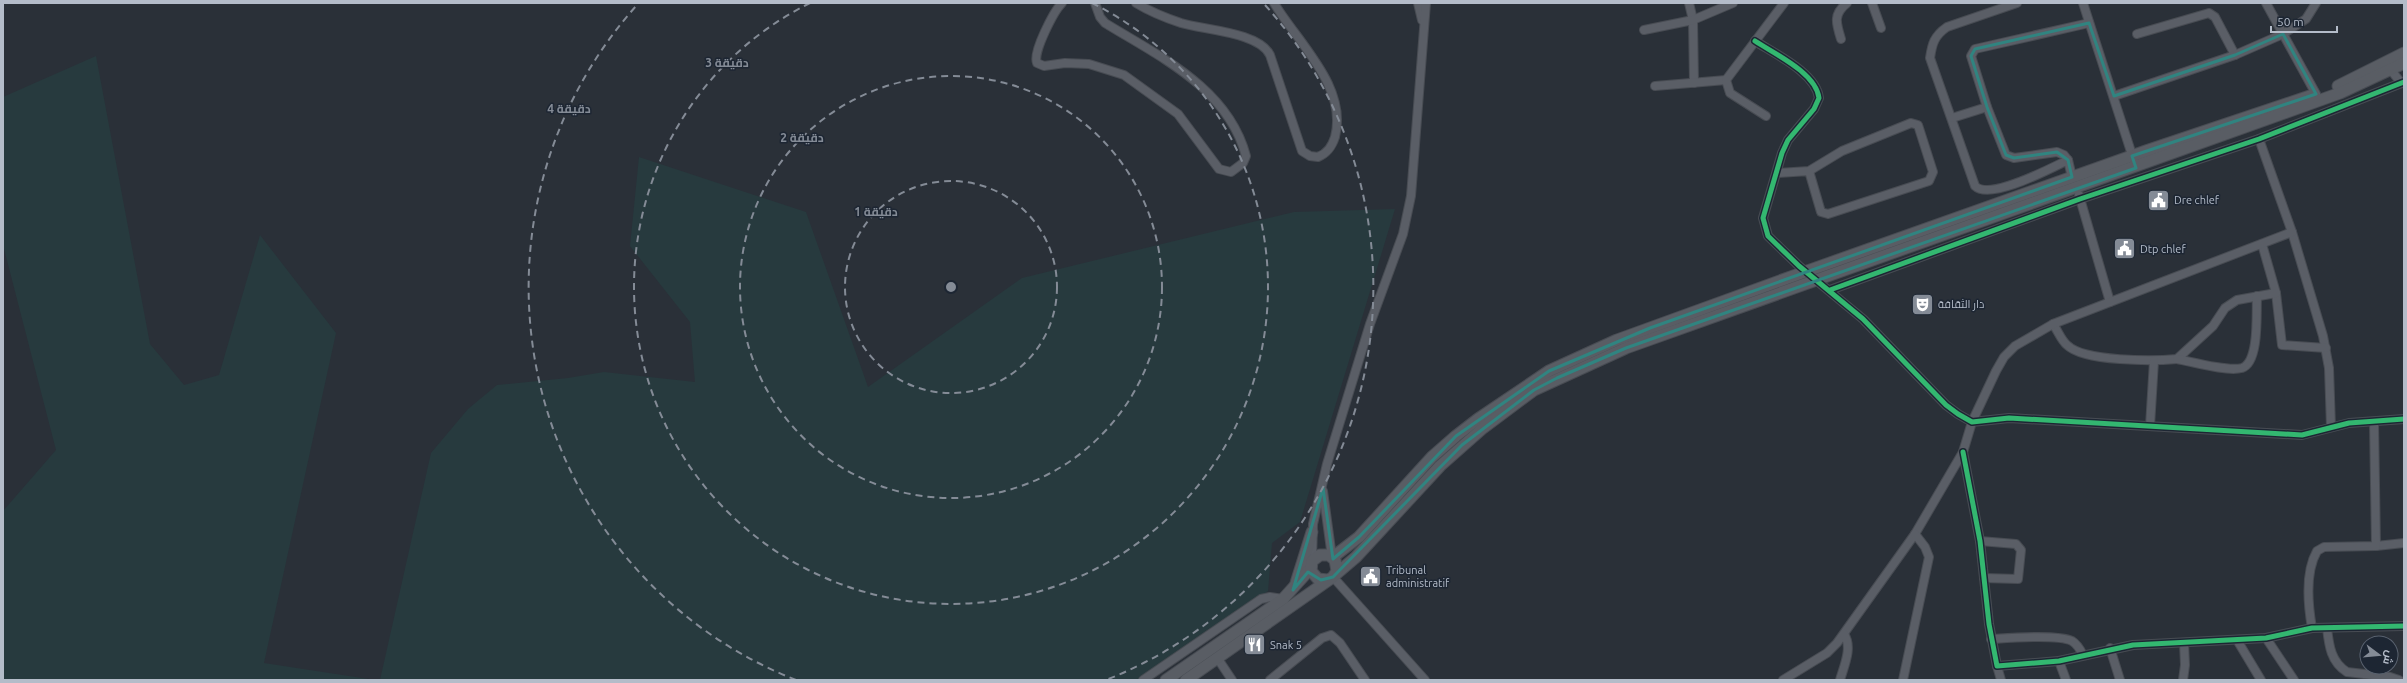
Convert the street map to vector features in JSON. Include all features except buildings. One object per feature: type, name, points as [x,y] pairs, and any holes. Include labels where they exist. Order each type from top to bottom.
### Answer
[{"type":"main road","points":[[1166,680],[1283,600],[1293,590],[1320,555],[1333,557],[1359,537],[1432,457],[1478,418],[1553,374],[1618,340],[2072,177],[2316,94],[2346,83],[2404,54]]},
{"type":"main road","points":[[1186,680],[1218,659],[1332,577],[1356,557],[1462,445],[1553,374],[1818,280],[2078,194],[2136,168],[2340,93],[2404,63]]},
{"type":"main road","points":[[1293,590],[1312,532]]},
{"type":"main road","points":[[1332,577],[1337,564],[1333,557]]},
{"type":"main road","points":[[1312,564],[1313,574],[1318,579],[1332,577]]},
{"type":"street","points":[[1062,3],[1051,19],[1037,53],[1037,63],[1044,66],[1065,63],[1089,64],[1124,75],[1178,114],[1219,169],[1230,172],[1239,167],[1246,156],[1243,146],[1222,106],[1196,82],[1171,63],[1105,23],[1100,17],[1094,3]]},
{"type":"street","points":[[1136,3],[1180,22],[1252,40],[1265,47],[1270,55],[1302,151],[1310,156],[1318,157],[1330,149],[1338,125],[1337,105],[1333,91],[1274,3]]},
{"type":"street","points":[[1418,3],[1424,31]]},
{"type":"street","points":[[1312,564],[1312,532],[1344,403],[1407,222],[1411,196],[1426,3]]},
{"type":"street","points":[[1689,3],[1692,20],[1694,83]]},
{"type":"street","points":[[1644,30],[1692,20],[1733,3]]},
{"type":"street","points":[[1655,86],[1726,80],[1784,3]]},
{"type":"street","points":[[1841,39],[1835,20],[1839,9],[1847,3]]},
{"type":"street","points":[[1872,3],[1881,28]]},
{"type":"street","points":[[2017,3],[1947,28],[1938,34],[1932,44],[1930,58],[1975,186],[1978,190],[1989,191],[1999,189],[2037,175],[2068,160]]},
{"type":"street","points":[[2083,3],[2136,168]]},
{"type":"street","points":[[2266,3],[2316,94]]},
{"type":"street","points":[[2114,96],[2235,55],[2284,34],[2306,19],[2316,3]]},
{"type":"street","points":[[2137,34],[2209,13],[2215,17],[2235,55]]},
{"type":"street","points":[[2072,177],[2068,160],[2064,154],[2057,152],[2014,158],[2006,155],[1987,107],[1971,56],[1975,49],[2090,23]]},
{"type":"street","points":[[1756,42],[1807,75],[1819,92],[1818,103],[1788,140],[1765,210],[1764,226],[1768,236],[1776,245],[1830,290],[1896,351],[1946,405],[1962,418],[1972,422],[2009,418],[2302,435],[2349,423],[2404,419]]},
{"type":"street","points":[[1830,290],[2078,194],[2259,139],[2403,83],[2391,70]]},
{"type":"street","points":[[1726,80],[1730,93],[1766,116]]},
{"type":"street","points":[[1952,118],[1987,107]]},
{"type":"street","points":[[1777,173],[1809,172],[1842,151],[1911,123],[1918,125],[1933,172],[1929,181],[1828,214],[1821,212],[1809,172]]},
{"type":"street","points":[[2259,139],[2292,232],[2326,348],[2329,368],[2331,427]]},
{"type":"street","points":[[2078,194],[2110,302]]},
{"type":"street","points":[[1783,680],[1827,653],[1844,634],[1915,534],[1963,452],[1972,422],[2004,357],[2015,346],[2053,324],[2292,232]]},
{"type":"street","points":[[2262,244],[2276,293],[2280,320],[2280,342],[2282,345],[2326,348]]},
{"type":"street","points":[[2177,359],[2213,326],[2225,308],[2237,300],[2276,293]]},
{"type":"street","points":[[2053,324],[2068,346],[2076,351],[2106,357],[2154,361],[2177,359],[2230,368],[2242,368],[2249,363],[2256,342],[2257,296]]},
{"type":"street","points":[[2150,426],[2154,361]]},
{"type":"street","points":[[2374,422],[2376,546]]},
{"type":"street","points":[[1963,452],[1980,541],[1991,638],[2001,680]]},
{"type":"street","points":[[1323,488],[1333,557]]},
{"type":"street","points":[[1903,680],[1929,557],[1925,547],[1915,534]]},
{"type":"street","points":[[1980,541],[2016,544],[2021,550],[2018,579],[1984,578]]},
{"type":"street","points":[[2312,628],[2309,612],[2310,571],[2317,551],[2324,547],[2376,546],[2404,543]]},
{"type":"street","points":[[1332,577],[1425,680]]},
{"type":"street","points":[[1143,680],[1261,599],[1270,597],[1283,600]]},
{"type":"street","points":[[1997,666],[2059,661],[2110,648],[2133,645],[2266,638],[2312,628],[2404,626]]},
{"type":"street","points":[[2327,628],[2333,658],[2347,672],[2390,677],[2399,680]]},
{"type":"street","points":[[1840,680],[1848,650],[1848,642],[1844,634]]},
{"type":"street","points":[[1270,680],[1322,638],[1331,636],[1340,643],[1365,680]]},
{"type":"street","points":[[1991,638],[2070,640],[2076,643],[2083,655]]},
{"type":"street","points":[[2266,638],[2294,680]]},
{"type":"street","points":[[2237,640],[2261,680]]},
{"type":"street","points":[[2183,680],[2185,665],[2184,643]]},
{"type":"street","points":[[2110,648],[2120,680]]},
{"type":"street","points":[[1218,659],[1232,680]]},
{"type":"street","points":[[2059,661],[2066,680]]},
{"type":"highlighted area","points":[[2089,23],[2114,96],[2235,55],[2283,34],[2316,94],[2132,156],[2136,168],[1626,348],[1557,378],[1534,390],[1462,445],[1333,577],[1321,580],[1308,572],[1293,590],[1323,488],[1333,559],[1359,537],[1456,436],[1549,371],[1650,328],[2072,177],[2068,160],[2057,152],[2014,158],[2006,155],[1987,107],[1971,56],[1975,49]]},
{"type":"green space","points":[[96,56],[150,344],[184,385],[219,375],[260,235],[336,333],[264,663],[375,680],[3,680],[3,511],[56,450],[3,245],[3,97]]},
{"type":"green space","points":[[639,157],[806,212],[868,387],[1022,278],[1294,212],[1395,209],[1300,522],[1272,543],[1268,591],[1137,680],[380,680],[431,453],[468,409],[497,385],[568,378],[604,372],[695,382],[690,322],[630,246]]},
{"type":"cycle path","points":[[1755,41],[1803,72],[1811,80],[1819,98],[1814,109],[1788,140],[1782,153],[1763,218],[1768,236],[1799,266],[1863,319],[1946,405],[1958,414],[1972,422],[2009,418],[2302,435],[2349,423],[2404,419]]},
{"type":"cycle path","points":[[1830,290],[2080,199],[2259,139],[2404,82]]},
{"type":"cycle path","points":[[1963,452],[1980,541],[1989,624],[1997,666],[2059,661],[2133,645],[2266,638],[2312,628],[2404,626]]},
{"type":"place","name":"Dre chlef","points":[[2159,200]]},
{"type":"place","name":"Dtp chlef","points":[[2124,249]]},
{"type":"place","name":"دار الثقافة","points":[[1923,304]]},
{"type":"place","name":"Tribunal administratif","points":[[1370,576]]},
{"type":"place","name":"Snak 5","points":[[1255,645]]}]
